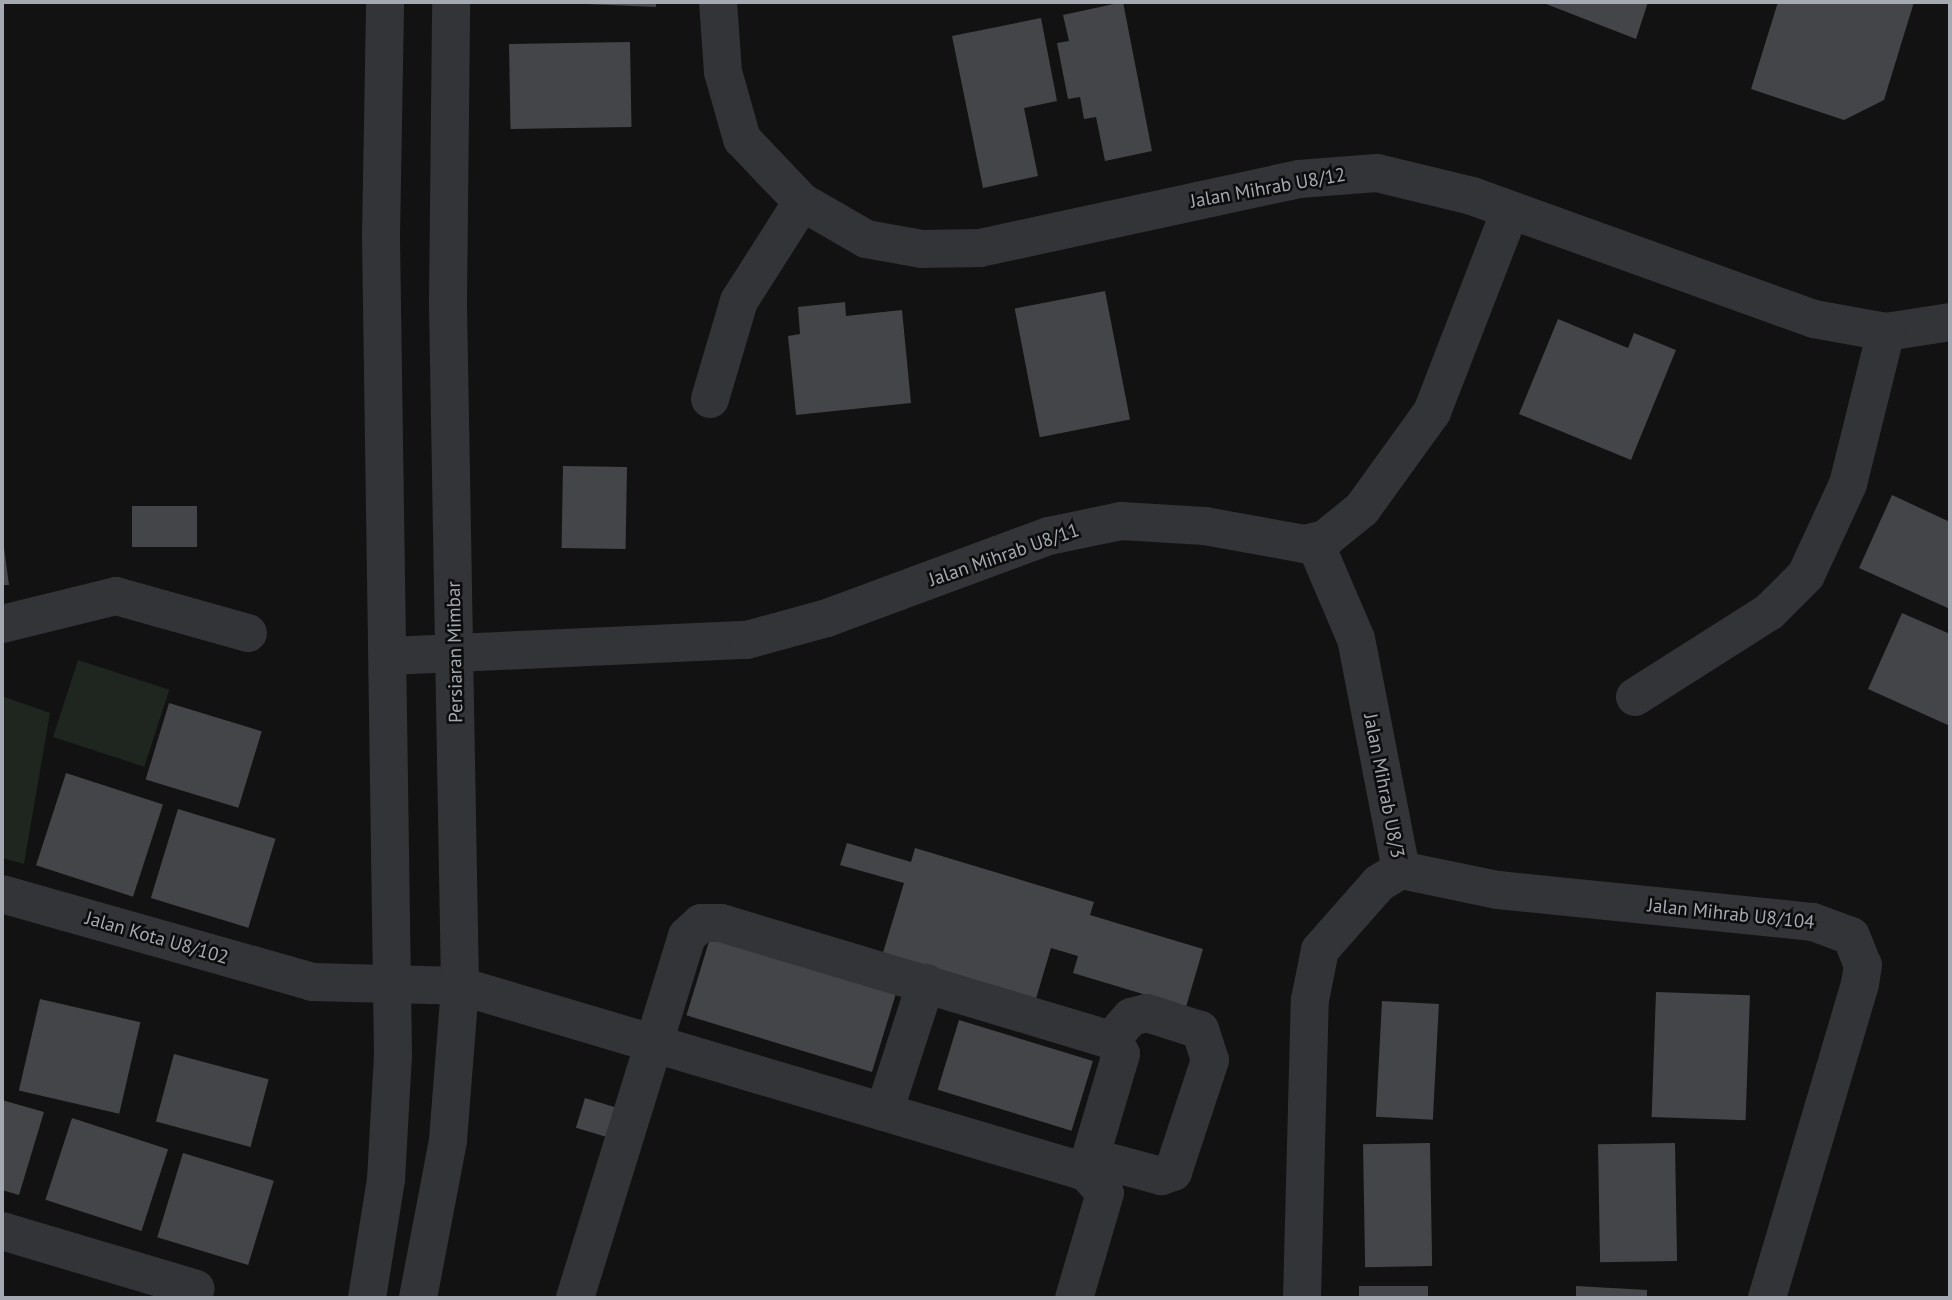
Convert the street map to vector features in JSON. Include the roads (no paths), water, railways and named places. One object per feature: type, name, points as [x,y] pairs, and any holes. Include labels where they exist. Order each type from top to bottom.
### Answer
[{"type":"street","name":"Persiaran Mimbar","points":[[418,1298],[448,1140],[460,986],[451,2]]},
{"type":"street","name":"Jalan Mihrab U8/12","points":[[718,2],[723,72],[742,139],[802,202],[866,239],[947,250],[1340,172],[1415,179],[1756,301],[1886,332],[1950,322]]},
{"type":"street","points":[[367,1298],[386,1180],[391,987],[390,656],[381,237],[383,6]]},
{"type":"street","points":[[710,399],[748,281],[802,202]]},
{"type":"street","points":[[1315,542],[1362,509],[1432,412],[1510,211]]},
{"type":"street","points":[[1635,697],[1769,612],[1806,575],[1848,484],[1886,332]]},
{"type":"street","name":"Jalan Mihrab U8/11","points":[[390,656],[455,650],[747,640],[827,618],[1049,536],[1110,523],[1158,521],[1315,542]]},
{"type":"street","name":"Jalan Mihrab U8/3","points":[[1302,1298],[1310,1000],[1320,950],[1379,883],[1401,870],[1356,639],[1315,542]]},
{"type":"street","points":[[2,624],[116,596],[248,633]]},
{"type":"street","name":"Jalan Mihrab U8/104","points":[[1401,870],[1499,890],[1813,922],[1851,936],[1863,965],[1860,984],[1767,1298]]},
{"type":"street","name":"Jalan Kota U8/102","points":[[2,894],[312,982],[391,987],[460,986],[884,1112],[1089,1164],[1161,1176],[1173,1172],[1210,1060],[1200,1030],[1147,1013],[1132,1017],[1111,1040]]},
{"type":"street","points":[[575,1298],[687,936],[709,921],[1111,1040],[1121,1054],[1089,1164],[1105,1193],[1074,1298]]},
{"type":"street","points":[[884,1112],[926,984]]},
{"type":"street","points":[[2,1231],[196,1289]]}]
